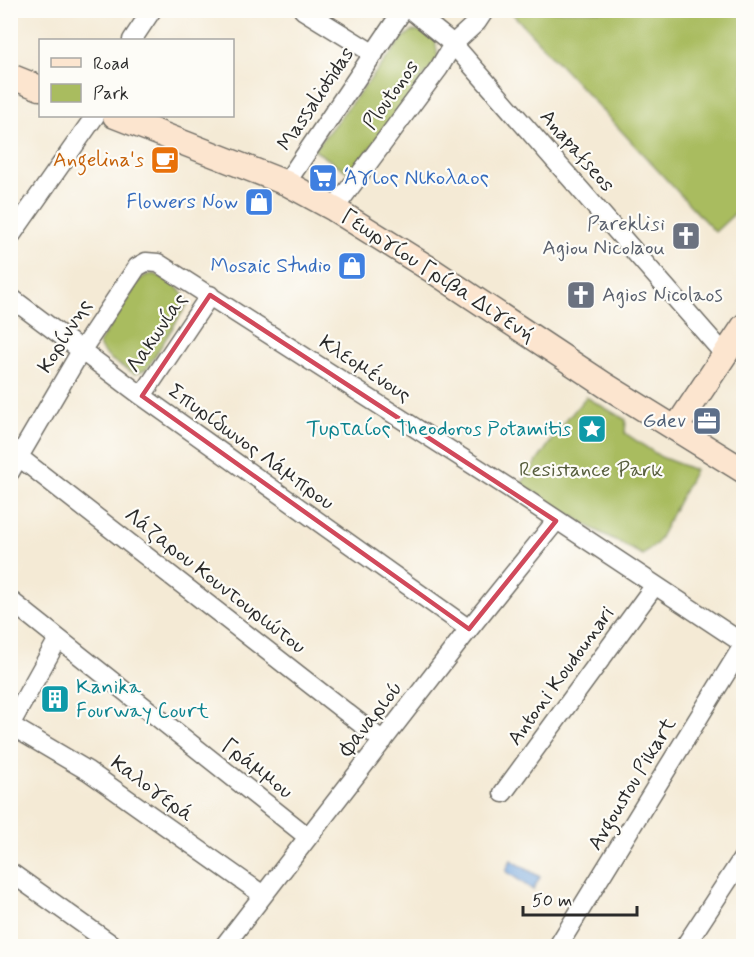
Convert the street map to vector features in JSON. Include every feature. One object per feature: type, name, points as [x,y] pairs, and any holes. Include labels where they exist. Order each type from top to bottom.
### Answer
[{"type":"main road","points":[[10,76],[39,88]]},
{"type":"main road","name":"Γεωργίου Γρίβα Διγενή","points":[[118,117],[286,183],[334,209],[430,269],[604,385],[744,471]]},
{"type":"main road","points":[[676,428],[744,326]]},
{"type":"street","points":[[133,39],[153,10]]},
{"type":"street","points":[[303,10],[374,54]]},
{"type":"street","name":"Massaliotidas","points":[[286,183],[403,10]]},
{"type":"street","name":"Anapafseos","points":[[411,10],[453,44],[725,355]]},
{"type":"street","name":"Ploutonos","points":[[334,209],[439,68],[453,44],[477,22],[486,10]]},
{"type":"street","points":[[10,237],[94,117]]},
{"type":"street","name":"Κλεομένους","points":[[146,262],[158,263],[210,295],[744,644]]},
{"type":"street","name":"Κορίννης","points":[[15,464],[81,351],[137,267],[146,262]]},
{"type":"street","name":"Λακωνίας","points":[[142,396],[210,295]]},
{"type":"street","name":"Σπυρίδωνος Λάμπρου","points":[[10,297],[142,396],[469,629]]},
{"type":"street","name":"Λάζαρου Κουντουριώτου","points":[[15,464],[382,741]]},
{"type":"street","name":"Φαναριού","points":[[224,946],[469,629],[556,521]]},
{"type":"street","name":"Antoni Koudounari","points":[[503,793],[655,585]]},
{"type":"street","name":"Γράμμου","points":[[10,600],[308,837]]},
{"type":"street","points":[[10,725],[58,639]]},
{"type":"street","name":"Avgoustou Pikart","points":[[558,946],[744,644]]},
{"type":"street","name":"Καλογερά","points":[[10,725],[88,771],[263,896]]},
{"type":"street","points":[[685,946],[744,856]]},
{"type":"street","points":[[10,872],[114,946]]},
{"type":"highlighted area","points":[[210,295],[556,521],[469,629],[142,396]]},
{"type":"green space","points":[[510,11],[743,11],[743,206],[715,232]]},
{"type":"green space","points":[[412,31],[423,32],[435,38],[438,58],[351,174],[314,150],[403,38]]},
{"type":"green space","points":[[154,274],[174,285],[188,303],[147,369],[135,374],[108,357],[99,343],[140,279]]},
{"type":"green space","name":"Resistance Park","points":[[586,397],[626,420],[625,433],[661,457],[695,470],[657,543],[643,555],[590,527],[521,484],[568,417]]},
{"type":"water","points":[[511,860],[540,877],[533,890],[506,871]]},
{"type":"place","name":"Angelina's","points":[[165,160]]},
{"type":"place","name":"Άγιος Νικολαος","points":[[323,178]]},
{"type":"place","name":"Flowers Now","points":[[259,202]]},
{"type":"place","name":"Pareklisi Agiou Nicolaou","points":[[686,236]]},
{"type":"place","name":"Mosaic Studio","points":[[352,266]]},
{"type":"place","name":"Agios Nicolaos","points":[[581,295]]},
{"type":"place","name":"Gdev","points":[[707,421]]},
{"type":"place","name":"Τυρταίος Theodoros Potamitis","points":[[592,429]]},
{"type":"place","name":"Kanika Fourway Court","points":[[55,699]]}]
